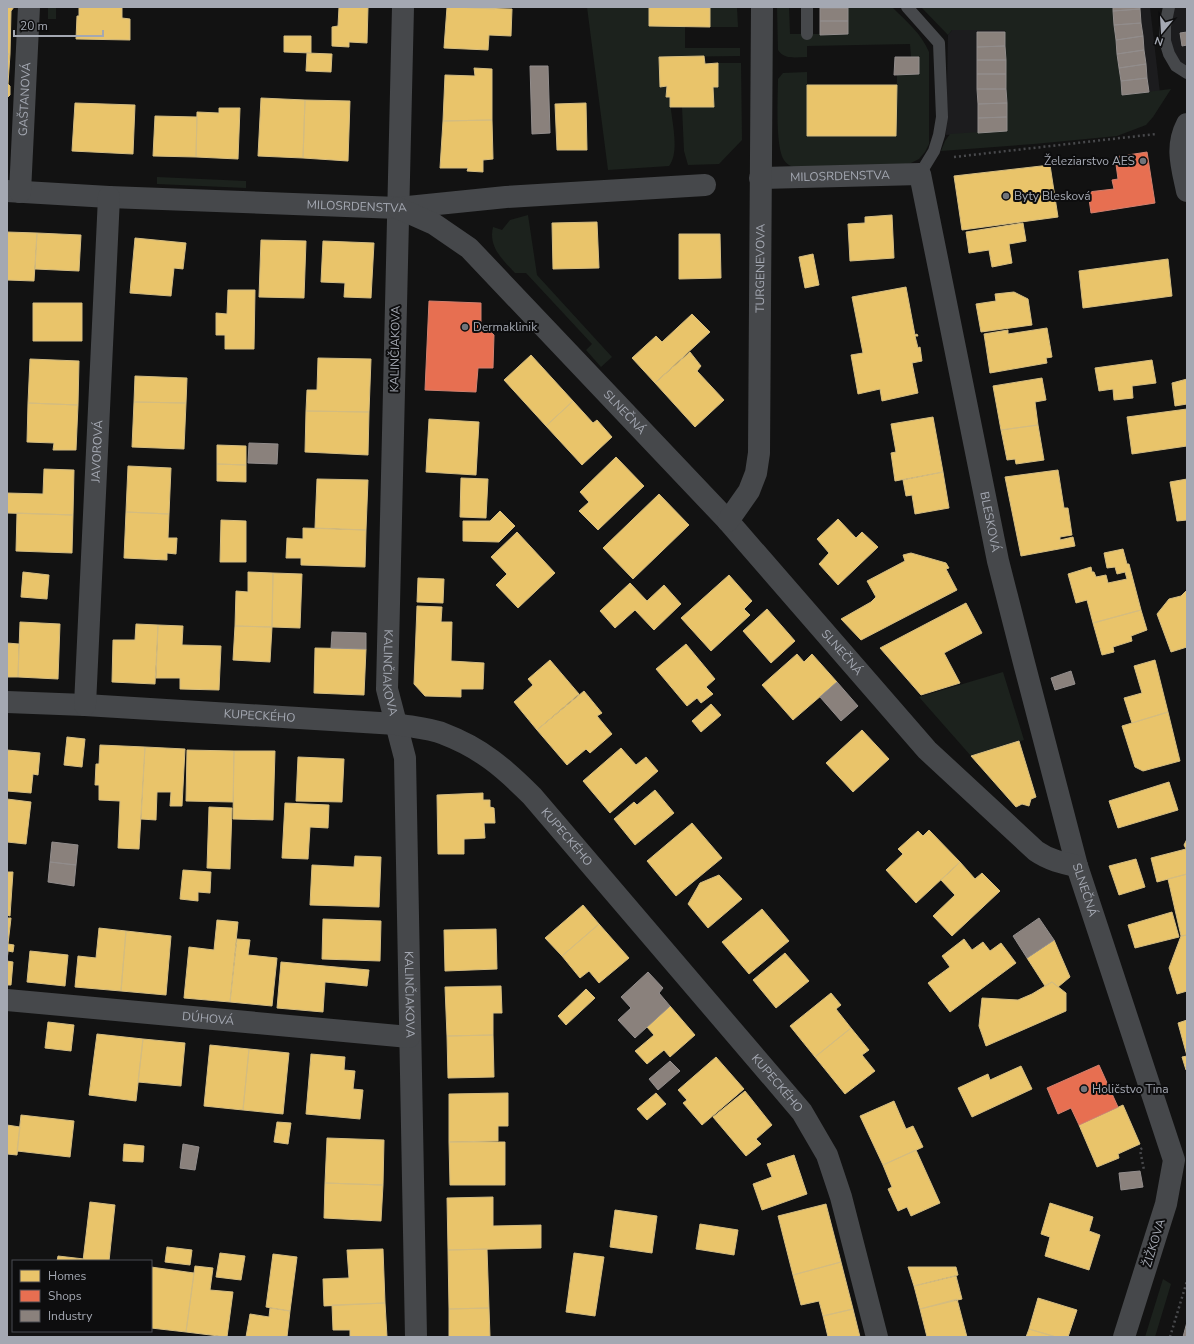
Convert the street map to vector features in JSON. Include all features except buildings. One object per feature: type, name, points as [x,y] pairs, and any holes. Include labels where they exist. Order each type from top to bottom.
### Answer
[{"type":"street","name":"GAŠTANOVÁ","points":[[14,191],[29,7]]},
{"type":"street","name":"KALINČIAKOVA","points":[[403,7],[387,689],[405,758],[409,1038],[416,1337]]},
{"type":"street","name":"TURGENEVOVA","points":[[728,521],[749,491],[756,472],[759,453],[762,7]]},
{"type":"street","points":[[1186,127],[1180,142],[1180,154],[1187,192]]},
{"type":"street","name":"MILOSRDENSTVA","points":[[760,178],[920,174]]},
{"type":"street","name":"BLESKOVÁ","points":[[920,174],[998,561],[1077,866]]},
{"type":"street","name":"MILOSRDENSTVA","points":[[14,191],[109,197],[398,208],[506,197],[705,185]]},
{"type":"street","name":"JAVOROVÁ","points":[[85,705],[109,197]]},
{"type":"street","name":"SLNEČNÁ","points":[[398,208],[434,224],[469,248],[728,521],[927,750],[1036,851],[1046,858],[1077,866],[1181,1158]]},
{"type":"street","name":"KUPECKÉHO","points":[[7,702],[85,705],[396,724],[443,733],[477,749],[507,772],[532,796],[802,1112],[827,1155],[839,1190],[877,1337]]},
{"type":"street","name":"DÚHOVÁ","points":[[7,1000],[409,1038]]},
{"type":"street","name":"ŽIŽKOVA","points":[[1124,1337],[1181,1158]]},
{"type":"lane","points":[[807,7],[807,34]]},
{"type":"lane","points":[[907,7],[939,43],[942,117],[934,151],[920,174]]},
{"type":"lane","points":[[1169,7],[1165,26],[1165,41],[1169,54],[1176,66],[1187,73]]},
{"type":"path","points":[[950,158],[1160,133]]},
{"type":"path","points":[[1170,1337],[1187,1280]]},
{"type":"shaded area","points":[[48,7],[56,7],[56,19],[48,19]]},
{"type":"shaded area","points":[[587,7],[649,7],[685,26],[685,48],[740,48],[740,56],[659,57],[660,86],[667,86],[666,97],[670,97],[675,143],[672,160],[669,166],[608,170]]},
{"type":"shaded area","points":[[710,7],[737,7],[738,27],[710,27]]},
{"type":"shaded area","points":[[777,7],[789,7],[790,34],[848,34],[848,7],[892,7],[913,28],[926,45],[929,52],[929,144],[919,159],[911,163],[901,165],[797,168],[786,163],[781,153],[778,133],[778,79],[783,73],[807,72],[807,136],[896,136],[897,74],[919,74],[919,57],[911,57],[910,44],[807,46],[807,57],[787,57],[778,50]]},
{"type":"shaded area","points":[[921,7],[1113,7],[1122,95],[1171,89],[1146,125],[1117,136],[941,151],[950,134],[1007,130],[1005,32],[1004,30],[952,30],[948,35]]},
{"type":"shaded area","points":[[1091,7],[1150,7],[1160,93],[1102,100]]},
{"type":"shaded area","points":[[1169,7],[1187,7],[1187,73],[1176,66],[1165,26]]},
{"type":"shaded area","points":[[952,30],[1004,30],[1007,131],[946,135],[948,35]]},
{"type":"shaded area","points":[[718,63],[741,63],[742,140],[719,164],[688,165],[684,151],[682,107],[713,107],[713,87],[718,87]]},
{"type":"shaded area","points":[[157,177],[246,181],[246,188],[157,184]]},
{"type":"shaded area","points":[[528,215],[537,275],[612,357],[601,367],[586,350],[592,344],[526,273],[515,273],[501,258],[495,247],[492,234],[493,227],[502,230],[510,220]]},
{"type":"shaded area","points":[[1003,672],[1024,740],[971,756],[919,697]]},
{"type":"shaded area","points":[[1163,1279],[1171,1284],[1155,1337],[1145,1337]]},
{"type":"place","name":"Železiarstvo AES","points":[[1143,161]]},
{"type":"place","name":"Byty Blesková","points":[[1006,196]]},
{"type":"place","name":"Dermaklinik","points":[[465,327]]},
{"type":"place","name":"Holičstvo Tina","points":[[1084,1089]]}]
